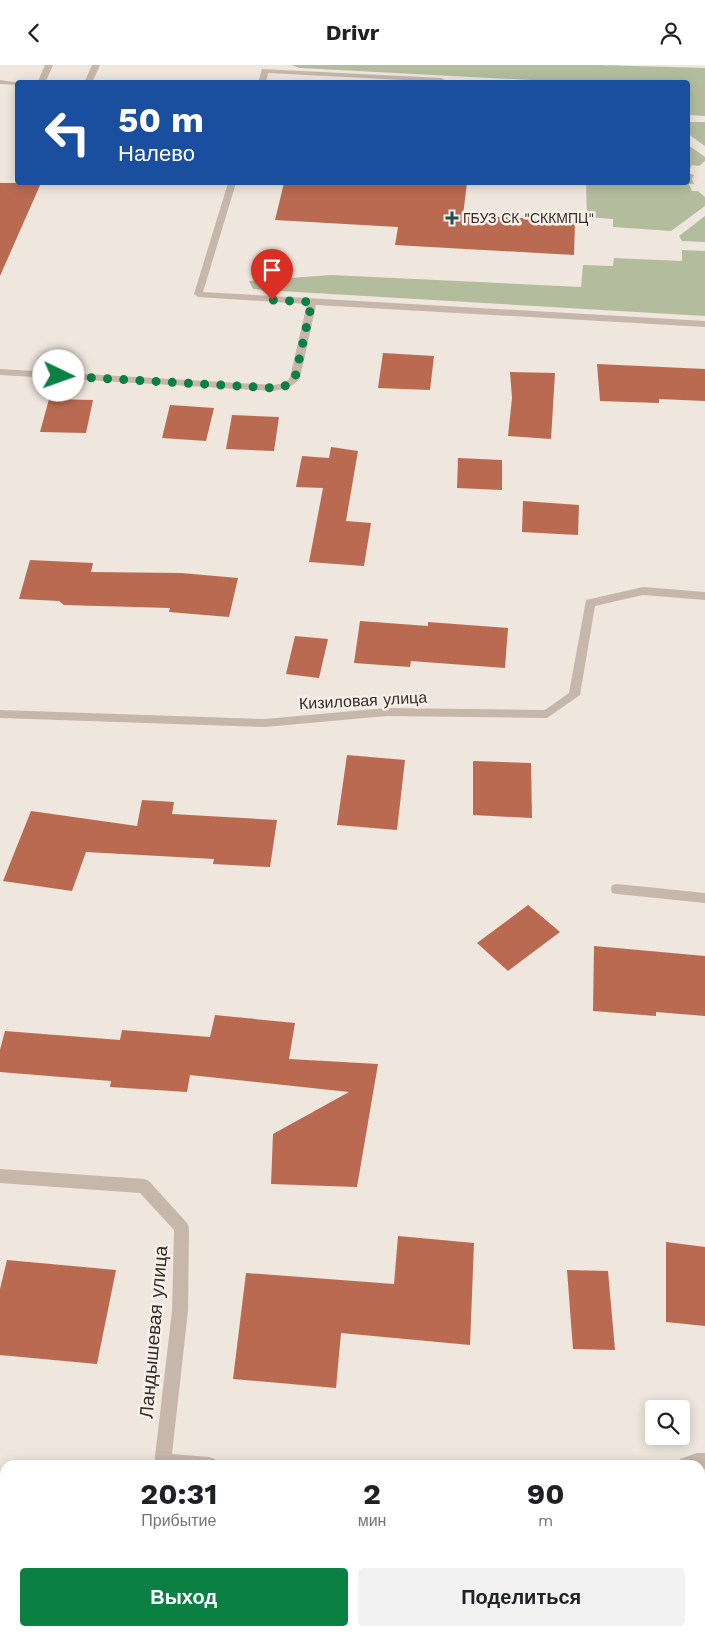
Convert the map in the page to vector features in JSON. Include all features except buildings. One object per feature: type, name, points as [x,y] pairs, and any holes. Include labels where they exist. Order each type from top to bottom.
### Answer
[{"type":"street","points":[[42,80],[49,65]]},
{"type":"street","points":[[89,80],[96,65]]},
{"type":"street","points":[[263,80],[265,71],[442,80]]},
{"type":"street","points":[[0,82],[15,83]]},
{"type":"street","points":[[231,185],[198,294],[705,324]]},
{"type":"street","points":[[0,372],[274,388],[289,385],[295,378],[312,302]]},
{"type":"street","name":"Кизиловая улица","points":[[0,714],[265,723],[387,712],[547,714],[574,695],[590,603],[643,591],[705,596]]},
{"type":"street","points":[[617,889],[705,898]]},
{"type":"street","name":"Ландышевая улица","points":[[0,1176],[144,1186],[182,1228],[180,1311],[162,1460]]},
{"type":"green space","points":[[291,65],[597,65],[705,68],[705,116],[690,115],[690,80],[531,80],[300,68]]},
{"type":"green space","points":[[690,122],[705,122],[705,146],[690,135]]},
{"type":"green space","points":[[690,146],[705,157],[705,161],[699,166],[692,165],[690,168]]},
{"type":"green space","points":[[690,174],[694,175],[692,179],[694,184],[690,184]]},
{"type":"green space","points":[[586,185],[689,185],[692,191],[698,191],[705,197],[705,206],[671,231],[613,227],[613,219],[587,217]]},
{"type":"green space","points":[[705,216],[705,242],[682,241],[679,236]]},
{"type":"green space","points":[[682,250],[705,251],[705,316],[263,290],[253,289],[249,281],[331,275],[581,287],[583,265],[613,266],[614,258],[682,261]]},
{"type":"place","name":"ГБУЗ СК \"СККМПЦ\"","points":[[452,218]]},
{"type":"route","points":[[59,376],[274,388],[289,385],[295,378],[312,302],[272,300]]}]
